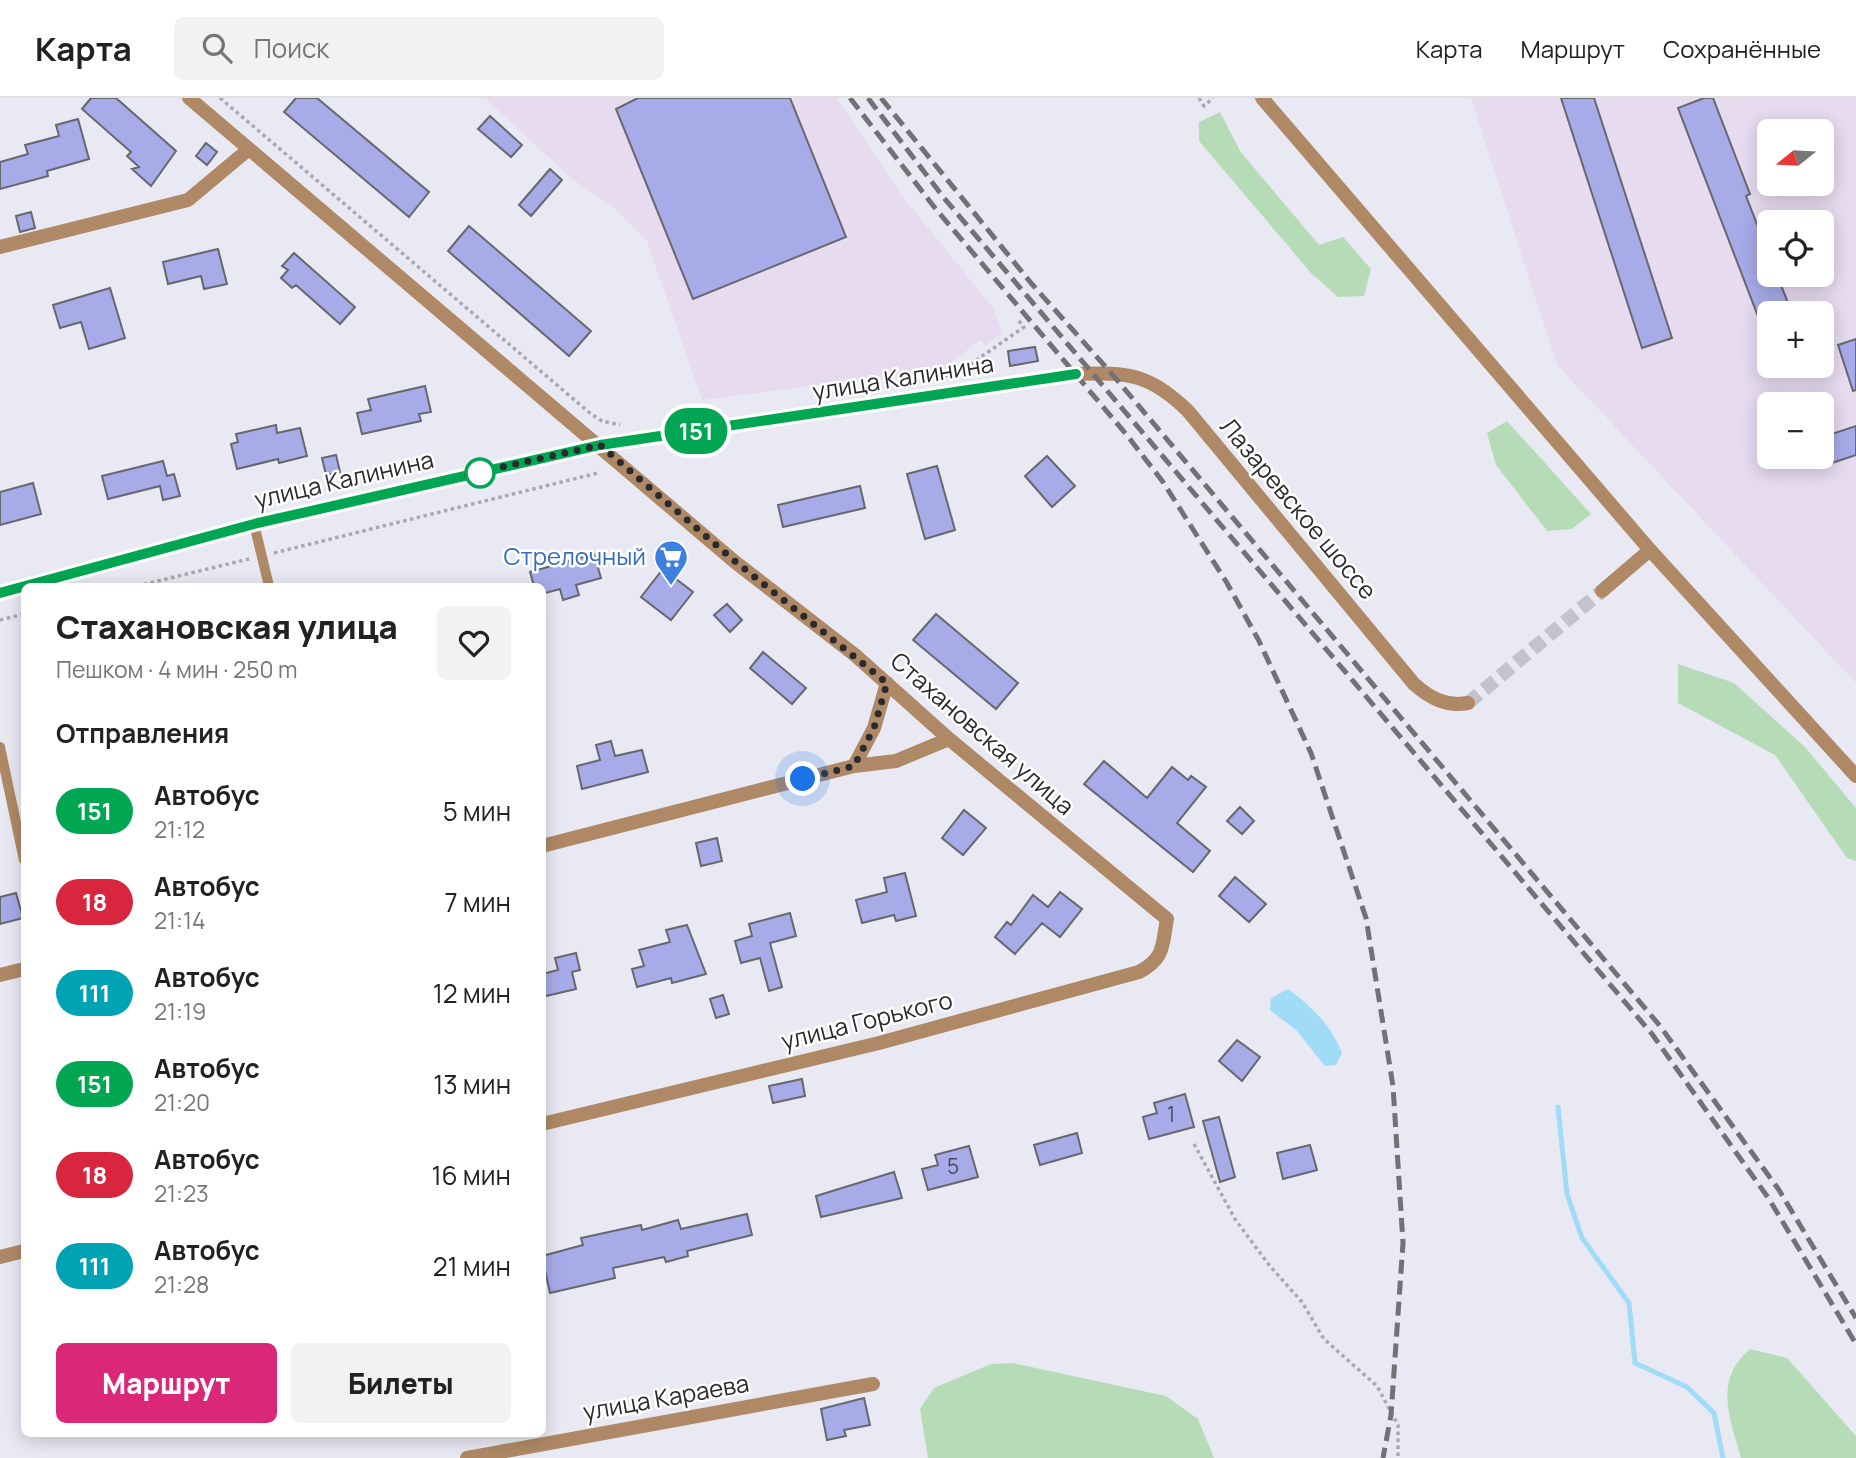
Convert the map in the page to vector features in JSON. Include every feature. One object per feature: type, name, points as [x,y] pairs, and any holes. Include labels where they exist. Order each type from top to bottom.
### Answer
[{"type":"street","name":"Стахановская улица","points":[[189,98],[736,562],[887,683],[949,739],[1167,919]]},
{"type":"street","points":[[1262,98],[1650,550],[1856,776]]},
{"type":"street","points":[[0,247],[188,201],[249,149]]},
{"type":"street","name":"улица Калинина","points":[[37,583],[254,524],[600,445],[1076,374]]},
{"type":"street","name":"Лазаревское шоссе","points":[[1076,374],[1146,378],[1167,390],[1188,411],[1414,684],[1427,695],[1453,706],[1468,703]]},
{"type":"street","points":[[1602,591],[1650,550]]},
{"type":"street","name":"улица Калинина","points":[[0,593],[21,587]]},
{"type":"street","points":[[854,766],[874,728],[887,683]]},
{"type":"street","points":[[546,845],[854,766],[896,761],[949,739]]},
{"type":"street","name":"улица Горького","points":[[546,1123],[879,1043],[1139,972],[1155,964],[1161,953],[1167,919]]},
{"type":"street","points":[[0,975],[21,970]]},
{"type":"street","points":[[0,1257],[21,1252]]},
{"type":"street","name":"улица Караева","points":[[467,1458],[873,1384]]},
{"type":"lane","points":[[254,524],[268,583]]},
{"type":"lane","points":[[0,747],[21,846]]},
{"type":"path","points":[[220,98],[591,414],[602,421],[626,427]]},
{"type":"path","points":[[1199,98],[1205,106],[1213,98]]},
{"type":"path","points":[[938,379],[961,371],[1024,327],[1018,320]]},
{"type":"path","points":[[149,583],[598,473]]},
{"type":"path","points":[[0,620],[21,615]]},
{"type":"path","points":[[1194,1144],[1235,1219],[1269,1265],[1302,1302],[1324,1339],[1377,1386],[1398,1425],[1398,1458]]},
{"type":"shaded area","points":[[485,98],[837,98],[902,196],[994,309],[1002,333],[985,346],[980,340],[942,369],[702,400],[647,241],[614,208],[571,178]]},
{"type":"shaded area","points":[[1471,98],[1856,98],[1856,683],[1557,365]]},
{"type":"green space","points":[[1220,112],[1240,151],[1319,245],[1343,237],[1371,269],[1364,296],[1338,297],[1311,273],[1199,141],[1199,122]]},
{"type":"green space","points":[[1507,421],[1591,514],[1572,529],[1547,531],[1496,465],[1487,433]]},
{"type":"green space","points":[[1678,664],[1734,683],[1805,747],[1856,808],[1856,861],[1847,858],[1775,755],[1678,703]]},
{"type":"green space","points":[[1750,1349],[1787,1358],[1856,1436],[1856,1458],[1741,1458],[1729,1415],[1728,1387],[1731,1374]]},
{"type":"green space","points":[[1012,1363],[1166,1396],[1198,1419],[1214,1458],[928,1458],[920,1409],[934,1388],[991,1364]]},
{"type":"water","points":[[1288,989],[1313,1009],[1333,1034],[1342,1053],[1336,1065],[1325,1066],[1296,1030],[1270,1010],[1271,998]]},
{"type":"building","points":[[91,98],[116,98],[176,151],[151,186],[132,169],[139,167],[127,156],[131,152],[82,109]]},
{"type":"building","points":[[296,98],[317,98],[429,192],[409,217],[284,112]]},
{"type":"building","points":[[638,98],[790,98],[846,237],[693,299],[616,109]]},
{"type":"building","points":[[1561,98],[1594,98],[1672,338],[1642,348]]},
{"type":"building","points":[[1704,98],[1713,98],[1750,194],[1746,196],[1757,224],[1757,287],[1782,287],[1787,301],[1757,301],[1757,314],[1678,108]]},
{"type":"building","points":[[490,116],[522,145],[511,157],[478,129]]},
{"type":"building","points":[[78,119],[89,159],[47,171],[48,176],[0,189],[0,162],[28,154],[25,145],[59,136],[56,125]]},
{"type":"building","points":[[206,143],[217,152],[207,165],[196,156]]},
{"type":"building","points":[[550,169],[562,180],[531,216],[519,205]]},
{"type":"building","points":[[31,212],[35,228],[20,232],[16,216]]},
{"type":"building","points":[[469,226],[591,331],[569,356],[448,251]]},
{"type":"building","points":[[218,249],[227,284],[204,289],[201,276],[168,284],[163,262]]},
{"type":"building","points":[[294,253],[355,307],[340,324],[296,285],[292,288],[281,278],[288,270],[282,266]]},
{"type":"building","points":[[110,288],[125,338],[89,349],[81,322],[60,328],[53,305]]},
{"type":"building","points":[[1856,339],[1856,390],[1853,391],[1838,345]]},
{"type":"building","points":[[1035,347],[1038,361],[1010,366],[1008,351]]},
{"type":"building","points":[[425,386],[431,412],[419,414],[421,421],[362,434],[357,413],[371,410],[368,399]]},
{"type":"building","points":[[276,425],[277,433],[300,428],[307,456],[279,463],[278,459],[237,469],[231,444],[238,442],[236,434]]},
{"type":"building","points":[[1856,426],[1856,455],[1834,462],[1834,433]]},
{"type":"building","points":[[336,455],[340,472],[326,475],[322,458]]},
{"type":"building","points":[[1047,456],[1075,486],[1052,507],[1025,476]]},
{"type":"building","points":[[163,461],[167,476],[174,474],[180,496],[163,500],[160,486],[108,499],[102,476]]},
{"type":"building","points":[[937,466],[955,530],[925,539],[907,474]]},
{"type":"building","points":[[33,483],[41,514],[0,525],[0,492]]},
{"type":"building","points":[[860,486],[865,508],[783,527],[778,505]]},
{"type":"building","points":[[594,554],[601,578],[576,585],[579,595],[563,600],[560,589],[546,593],[546,583],[533,583],[530,572]]},
{"type":"building","points":[[663,569],[693,592],[671,620],[641,597]]},
{"type":"building","points":[[727,604],[742,620],[730,632],[714,615]]},
{"type":"building","points":[[936,614],[1018,683],[996,709],[913,640]]},
{"type":"building","points":[[763,652],[806,688],[792,704],[750,668]]},
{"type":"building","points":[[611,741],[615,756],[642,750],[648,772],[582,789],[577,766],[600,760],[596,745]]},
{"type":"building","points":[[1104,761],[1147,798],[1172,767],[1188,780],[1191,776],[1206,787],[1177,823],[1210,851],[1193,872],[1084,784]]},
{"type":"building","points":[[1240,807],[1254,821],[1242,834],[1227,821]]},
{"type":"building","points":[[964,810],[986,828],[963,855],[942,838]]},
{"type":"building","points":[[717,838],[722,861],[701,866],[696,843]]},
{"type":"building","points":[[905,873],[916,916],[896,921],[894,915],[862,923],[856,900],[887,892],[884,878]]},
{"type":"building","points":[[1235,877],[1266,904],[1249,922],[1219,896]]},
{"type":"building","points":[[1060,892],[1082,909],[1060,937],[1042,923],[1015,954],[995,937],[1007,922],[1011,925],[1033,895],[1048,907]]},
{"type":"building","points":[[16,893],[21,919],[0,924],[0,897]]},
{"type":"building","points":[[790,913],[796,936],[770,943],[782,987],[769,991],[760,958],[741,963],[735,941],[752,936],[749,924]]},
{"type":"building","points":[[687,925],[706,974],[672,983],[671,978],[637,987],[632,969],[644,966],[639,950],[670,942],[666,930]]},
{"type":"building","points":[[576,953],[580,970],[572,972],[576,989],[546,996],[546,973],[558,970],[555,958]]},
{"type":"building","points":[[723,995],[729,1014],[716,1018],[710,999]]},
{"type":"building","points":[[1237,1040],[1260,1057],[1242,1081],[1219,1061]]},
{"type":"building","points":[[802,1079],[805,1096],[773,1103],[769,1086]]},
{"type":"building","points":[[1185,1094],[1194,1127],[1149,1139],[1143,1117],[1157,1113],[1154,1103]]},
{"type":"building","points":[[1219,1117],[1235,1177],[1220,1182],[1203,1121]]},
{"type":"building","points":[[1077,1133],[1082,1153],[1040,1165],[1034,1145]]},
{"type":"building","points":[[1310,1145],[1317,1170],[1283,1179],[1277,1153]]},
{"type":"building","points":[[969,1146],[978,1177],[928,1190],[922,1169],[938,1165],[935,1155]]},
{"type":"building","points":[[894,1172],[902,1198],[821,1217],[816,1196]]},
{"type":"building","points":[[747,1214],[752,1235],[687,1251],[688,1256],[666,1262],[664,1257],[613,1268],[615,1278],[550,1293],[546,1255],[583,1245],[581,1238],[641,1225],[642,1230],[678,1220],[681,1229]]},
{"type":"building","points":[[864,1398],[870,1425],[844,1430],[846,1436],[827,1440],[821,1409]]},
{"type":"waterway","points":[[1558,1107],[1567,1194],[1582,1238],[1629,1303],[1635,1363],[1687,1387],[1714,1413],[1723,1458]]},
{"type":"tunnel","points":[[1468,703],[1602,591]]},
{"type":"railway","points":[[850,98],[935,208],[1126,434],[1163,482],[1227,583],[1259,641],[1311,753],[1366,918],[1393,1086],[1403,1243],[1391,1415],[1383,1458]]},
{"type":"railway","points":[[868,98],[944,198],[1652,1034],[1769,1199],[1856,1344]]},
{"type":"railway","points":[[881,98],[1031,283],[1112,374],[1660,1026],[1779,1190],[1856,1318]]},
{"type":"bus line","name":"151","points":[[37,583],[254,524],[600,445],[1076,374]]},
{"type":"bus line","name":"151","points":[[0,593],[21,587]]},
{"type":"place","name":"Стрелочный","points":[[671,587]]},
{"type":"route","points":[[480,473],[467,475],[600,445],[736,562],[887,683],[874,728],[854,766],[803,779]]}]
